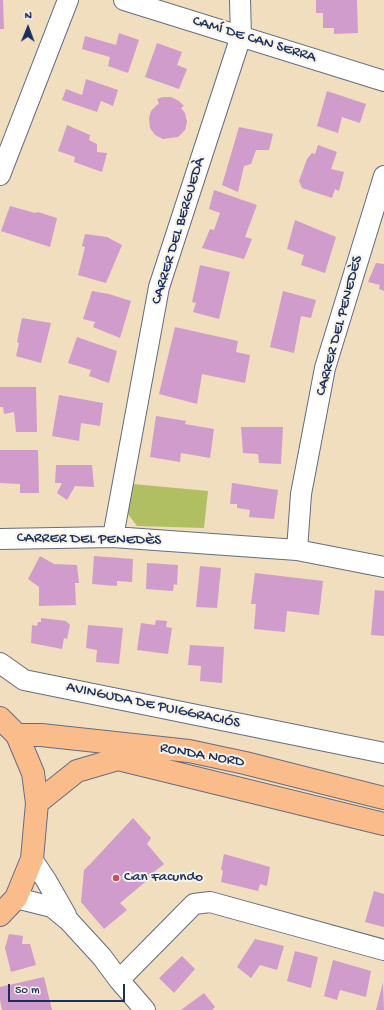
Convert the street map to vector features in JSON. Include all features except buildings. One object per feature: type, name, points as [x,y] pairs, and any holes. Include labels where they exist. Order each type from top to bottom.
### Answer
[{"type":"main road","points":[[0,718],[17,735],[33,773],[37,803],[32,859],[16,898],[0,915]]},
{"type":"main road","name":"RONDA NORD","points":[[17,735],[41,735],[189,751],[245,763],[384,798]]},
{"type":"main road","name":"RONDA NORD","points":[[37,803],[76,771],[118,759],[384,824]]},
{"type":"street","points":[[0,175],[68,0]]},
{"type":"street","name":"CAMÍ DE CAN SERRA","points":[[124,0],[384,81]]},
{"type":"street","name":"CARRER DEL BERGUEDÀ","points":[[113,537],[159,287],[241,36],[240,0]]},
{"type":"street","name":"CARRER DEL PENEDÈS","points":[[297,550],[301,494],[325,368],[384,176]]},
{"type":"street","name":"CARRER DEL PENEDÈS","points":[[0,538],[113,537],[297,550],[384,567]]},
{"type":"street","name":"AVINGUDA DE PUIGGRACIÓS","points":[[0,663],[24,680],[384,753]]},
{"type":"street","points":[[32,859],[70,921]]},
{"type":"street","points":[[16,898],[52,907],[70,921],[102,957],[119,980],[145,1010]]},
{"type":"street","points":[[119,980],[194,904],[210,902],[384,950]]},
{"type":"green space","points":[[133,484],[208,491],[204,528],[137,526],[128,514]]},
{"type":"place","name":"Can Facundo","points":[[116,878]]}]
